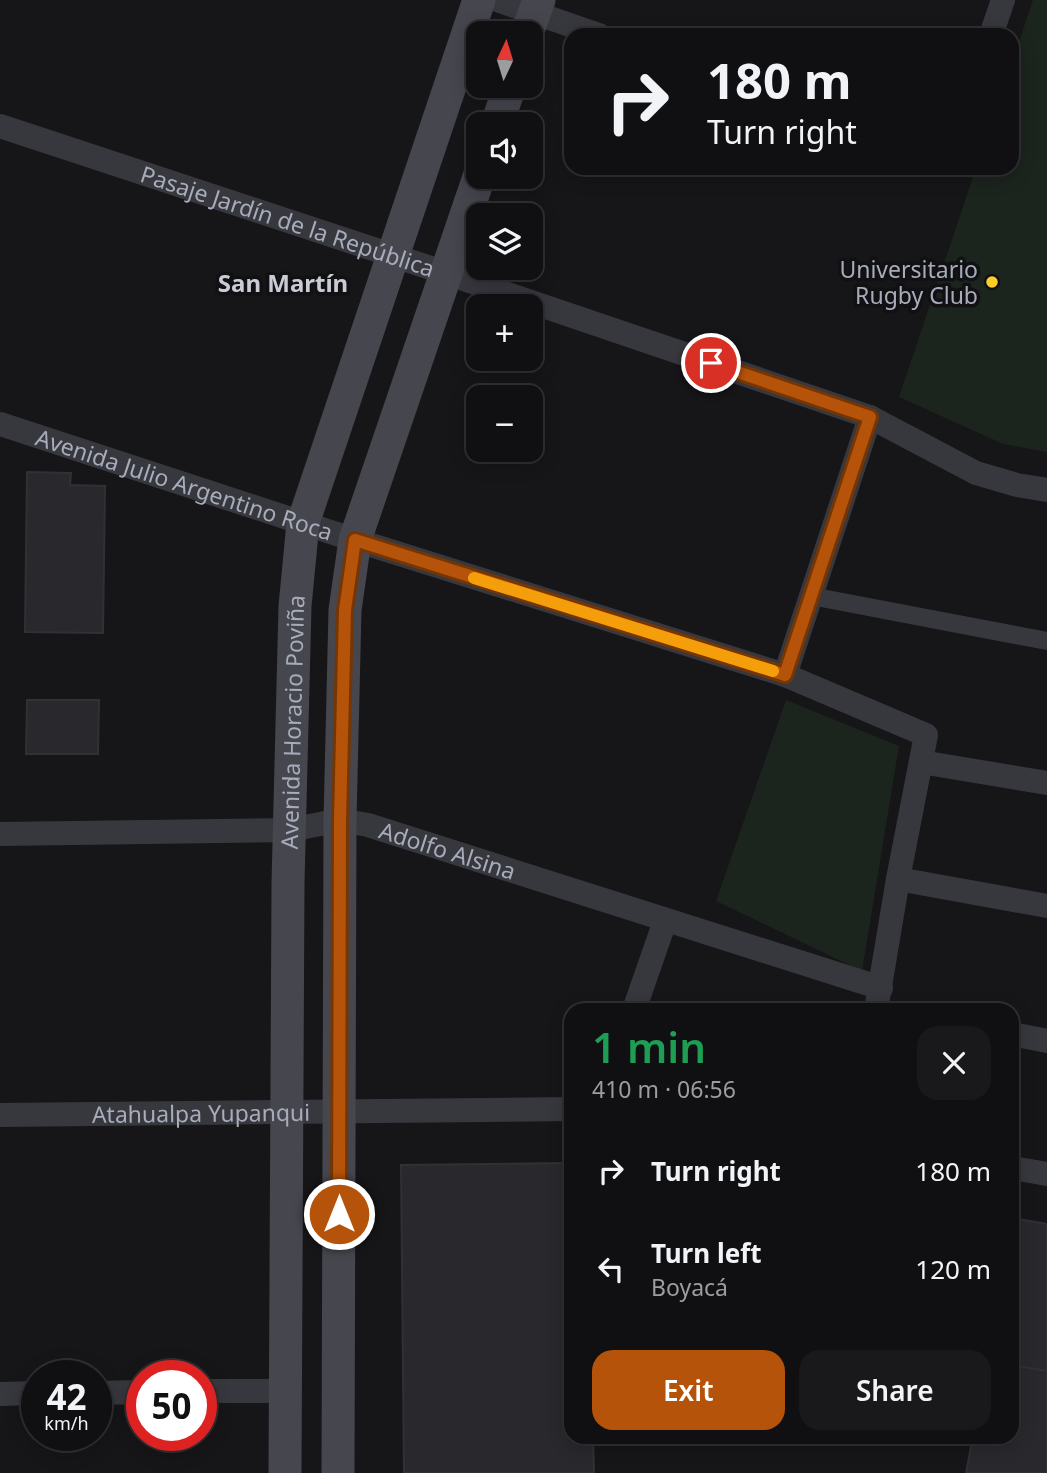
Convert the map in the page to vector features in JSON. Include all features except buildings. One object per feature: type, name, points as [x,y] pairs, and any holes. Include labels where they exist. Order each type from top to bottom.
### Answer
[{"type":"main road","name":"Avenida Horacio Poviña","points":[[285,1473],[290,830],[295,606],[303,523],[479,0]]},
{"type":"main road","points":[[338,1473],[340,820],[345,610],[355,540],[475,189]]},
{"type":"street","points":[[497,0],[533,16],[575,28]]},
{"type":"street","points":[[993,28],[1003,0]]},
{"type":"street","name":"Pasaje Jardín de la República","points":[[0,127],[446,273],[870,417],[976,472],[1017,485],[1047,490]]},
{"type":"street","points":[[785,675],[870,417]]},
{"type":"street","name":"Avenida Julio Argentino Roca","points":[[0,424],[355,540],[785,675],[926,735],[921,762]]},
{"type":"street","points":[[811,596],[1047,641]]},
{"type":"street","points":[[879,999],[898,879],[921,762],[1047,783]]},
{"type":"street","name":"Adolfo Alsina","points":[[0,834],[290,830],[340,820],[368,825],[665,921],[879,999]]},
{"type":"street","points":[[898,879],[1047,906]]},
{"type":"street","points":[[636,1003],[665,921]]},
{"type":"street","points":[[1019,1035],[1047,1041]]},
{"type":"street","name":"Atahualpa Yupanqui","points":[[0,1115],[564,1109]]},
{"type":"street","points":[[1019,1169],[1047,1174]]},
{"type":"street","points":[[217,1391],[285,1391]]},
{"type":"street","points":[[0,1394],[21,1393]]},
{"type":"shaded area","name":"Universitario Rugby Club","points":[[1033,0],[1047,0],[1047,452],[1003,444],[899,397],[974,175],[1019,175],[1019,41]]},
{"type":"shaded area","points":[[786,700],[899,746],[862,971],[716,901]]},
{"type":"slow traffic","points":[[474,578],[773,671]]},
{"type":"place","name":"Universitario Rugby Club","points":[[992,282]]},
{"type":"district","name":"San Martín","points":[[283,282]]},
{"type":"route","points":[[339,1214],[340,820],[345,610],[355,540],[785,675],[870,417],[711,363]]}]
